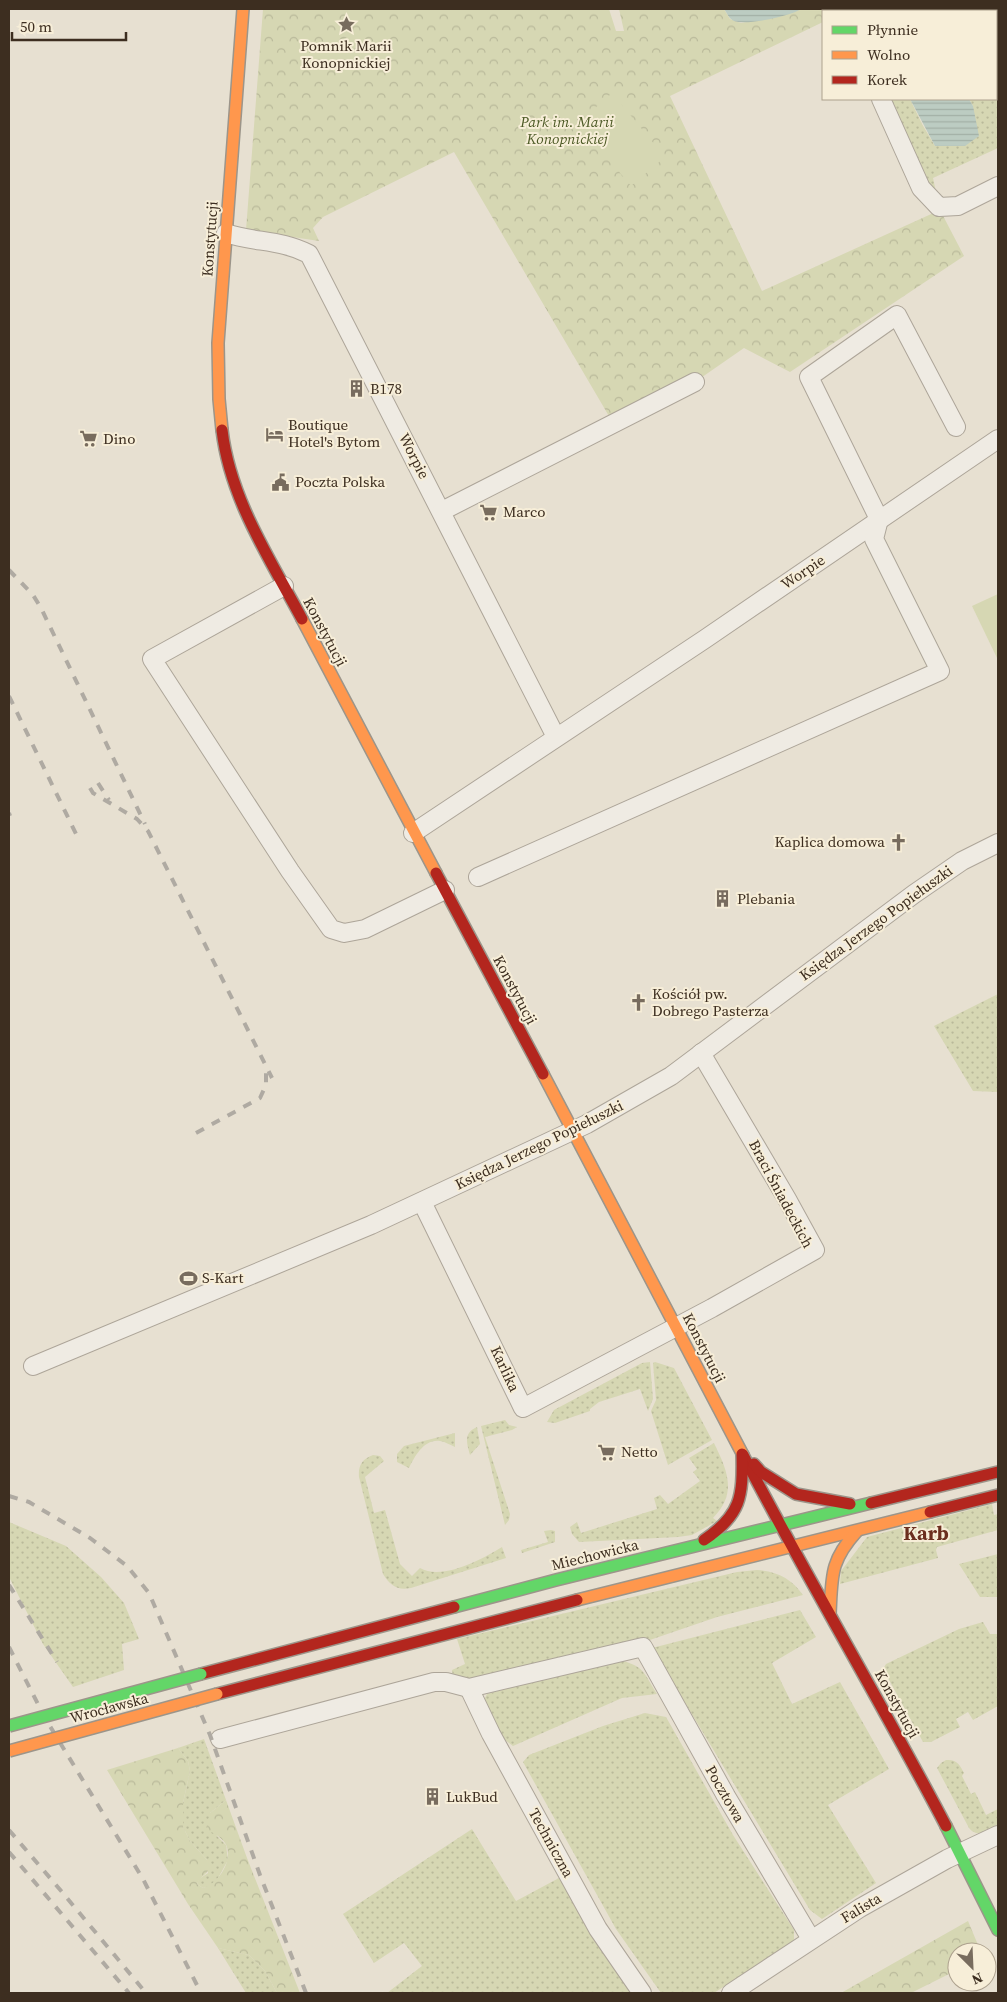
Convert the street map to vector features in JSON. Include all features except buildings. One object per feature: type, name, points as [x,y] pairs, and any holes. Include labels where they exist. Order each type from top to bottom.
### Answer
[{"type":"street","name":"Konstytucji","points":[[243,9],[218,343],[217,383],[220,419],[236,489],[284,586],[791,1547],[913,1762],[998,1930]]},
{"type":"street","points":[[881,100],[921,188],[939,207],[958,206],[998,186]]},
{"type":"street","name":"Worpie","points":[[226,233],[241,238],[286,244],[309,254],[556,737]]},
{"type":"street","points":[[478,877],[940,671],[874,539],[879,519],[809,377],[898,315],[956,427]]},
{"type":"street","points":[[442,511],[695,382]]},
{"type":"street","name":"Worpie","points":[[414,833],[705,639],[998,439]]},
{"type":"street","points":[[284,586],[152,659],[290,871],[331,929],[344,933],[365,929],[445,890]]},
{"type":"street","name":"Księdza Jerzego Popiełuszki","points":[[34,1366],[422,1202],[572,1132],[671,1076],[914,894],[962,861],[998,843]]},
{"type":"street","name":"Braci Śniadeckich","points":[[676,1326],[815,1250],[788,1199],[702,1053]]},
{"type":"street","name":"Karlika","points":[[422,1202],[523,1408],[676,1326]]},
{"type":"street","points":[[742,1451],[761,1472],[796,1494],[858,1505]]},
{"type":"street","points":[[690,1547],[722,1528],[736,1510],[741,1497],[743,1476],[742,1451]]},
{"type":"street","name":"Miechowicka","points":[[202,1674],[556,1580],[998,1472]]},
{"type":"street","points":[[791,1547],[998,1495]]},
{"type":"street","points":[[830,1614],[832,1575],[836,1561],[857,1531]]},
{"type":"street","name":"Wrocławska","points":[[9,1751],[217,1694],[791,1547]]},
{"type":"street","name":"Pocztowa","points":[[469,1688],[643,1647],[726,1796],[811,1940]]},
{"type":"street","name":"Wrocławska","points":[[9,1726],[202,1674]]},
{"type":"street","points":[[220,1739],[434,1682],[446,1682],[469,1688]]},
{"type":"street","name":"Techniczna","points":[[469,1688],[491,1734],[598,1930],[642,1993]]},
{"type":"street","name":"Falista","points":[[731,1993],[811,1940],[907,1881],[947,1859],[998,1835]]},
{"type":"green space","name":"Park im. Marii Konopnickiej","points":[[263,9],[609,9],[616,31],[624,31],[619,9],[724,9],[730,19],[741,23],[791,13],[801,9],[849,9],[822,10],[822,22],[670,96],[762,291],[940,210],[964,256],[790,372],[744,348],[695,382],[613,423],[454,152],[323,217],[313,228],[319,241],[246,230]]},
{"type":"green space","points":[[612,93],[665,157],[631,186],[578,123]]},
{"type":"green space","points":[[997,98],[998,148],[933,178],[940,210],[890,100],[910,100],[935,146],[973,106],[970,100]]},
{"type":"green space","points":[[998,594],[998,657],[997,658],[972,606]]},
{"type":"green space","points":[[998,994],[998,1092],[973,1091],[934,1026]]},
{"type":"green space","points":[[650,1362],[653,1399],[648,1411],[640,1389],[599,1402],[590,1411],[555,1423],[547,1422],[554,1410],[642,1363]]},
{"type":"green space","points":[[653,1363],[674,1368],[712,1440],[668,1465],[651,1411],[656,1400]]},
{"type":"green space","points":[[505,1420],[509,1425],[517,1427],[485,1437],[510,1514],[509,1520],[505,1525],[481,1426]]},
{"type":"green space","points":[[477,1427],[480,1444],[470,1455],[467,1442],[468,1435]]},
{"type":"green space","points":[[455,1433],[455,1447],[442,1441],[434,1441],[421,1449],[409,1468],[397,1462],[397,1454],[404,1446]]},
{"type":"green space","points":[[714,1443],[723,1463],[728,1481],[726,1500],[713,1518],[717,1521],[692,1535],[678,1537],[579,1542],[572,1534],[570,1527],[577,1522],[581,1533],[657,1509],[654,1498],[660,1495],[668,1504],[700,1481],[693,1472],[697,1469],[689,1458]]},
{"type":"green space","points":[[373,1455],[380,1456],[384,1461],[365,1477],[374,1513],[385,1510],[400,1564],[412,1576],[420,1568],[439,1572],[462,1567],[502,1547],[506,1558],[411,1588],[402,1589],[391,1584],[383,1574],[359,1477],[359,1469],[362,1463]]},
{"type":"green space","points":[[992,1504],[994,1515],[998,1514],[998,1530],[937,1547],[938,1558],[840,1584],[841,1571],[867,1537]]},
{"type":"green space","points":[[9,1522],[66,1546],[101,1577],[124,1603],[139,1639],[122,1644],[124,1670],[73,1687],[43,1644],[9,1577]]},
{"type":"green space","points":[[544,1531],[555,1531],[555,1542],[522,1553],[521,1550],[548,1542]]},
{"type":"green space","points":[[998,1554],[998,1597],[980,1597],[959,1564]]},
{"type":"green space","points":[[757,1570],[771,1572],[789,1580],[803,1595],[717,1617],[644,1642],[483,1682],[453,1678],[452,1670],[465,1664],[457,1639],[737,1572]]},
{"type":"green space","points":[[800,1610],[816,1637],[772,1663],[792,1704],[840,1682],[889,1769],[828,1805],[876,1883],[822,1919],[810,1910],[652,1648]]},
{"type":"green space","points":[[983,1622],[990,1634],[998,1634],[998,1706],[973,1720],[968,1712],[956,1719],[960,1727],[931,1742],[923,1742],[883,1669],[886,1664],[959,1629]]},
{"type":"green space","points":[[617,1659],[633,1664],[642,1670],[657,1694],[622,1698],[513,1746],[505,1740],[483,1702],[487,1694]]},
{"type":"green space","points":[[645,1713],[666,1717],[733,1835],[794,1930],[794,1941],[714,1993],[661,1993],[616,1929],[523,1762],[529,1755],[603,1726]]},
{"type":"green space","points":[[204,1739],[226,1800],[210,1813],[217,1836],[226,1845],[228,1860],[217,1880],[210,1886],[203,1888],[197,1884],[199,1879],[208,1873],[207,1860],[190,1841],[183,1827],[183,1803],[190,1771],[188,1761],[178,1748]]},
{"type":"green space","points":[[178,1748],[188,1761],[190,1771],[183,1803],[183,1827],[190,1841],[207,1860],[210,1867],[197,1884],[203,1888],[209,1886],[219,1876],[226,1863],[228,1849],[225,1843],[206,1829],[210,1813],[226,1800],[300,1993],[277,1993],[265,1971],[249,1955],[218,1948],[188,1904],[107,1770]]},
{"type":"green space","points":[[946,1760],[953,1760],[959,1765],[964,1773],[962,1776],[971,1794],[975,1792],[986,1815],[998,1809],[998,1824],[987,1831],[979,1833],[969,1828],[937,1768]]},
{"type":"green space","points":[[472,1829],[516,1901],[559,1878],[632,1993],[387,1993],[422,1966],[404,1943],[374,1963],[343,1914]]},
{"type":"green space","points":[[968,1921],[977,1942],[947,1942],[947,1975],[911,1993],[841,1993]]},
{"type":"green space","points":[[218,1948],[249,1955],[265,1971],[277,1993],[246,1993]]},
{"type":"shaded area","points":[[724,9],[801,9],[779,17],[740,22],[732,20]]},
{"type":"shaded area","points":[[911,100],[970,100],[973,106],[979,136],[965,146],[935,146]]},
{"type":"railway","points":[[9,570],[33,595],[41,608],[145,824]]},
{"type":"railway","points":[[9,696],[79,840]]},
{"type":"railway","points":[[98,783],[109,800]]},
{"type":"railway","points":[[90,788],[93,793],[137,819],[148,831],[272,1078]]},
{"type":"railway","points":[[196,1133],[260,1098],[266,1085],[266,1070]]},
{"type":"railway","points":[[9,1496],[29,1502],[90,1538],[127,1566],[149,1593],[210,1735],[260,1875],[306,1993]]},
{"type":"railway","points":[[9,1585],[57,1662]]},
{"type":"railway","points":[[9,1647],[45,1718],[143,1879],[201,1993]]},
{"type":"railway","points":[[9,1830],[146,1993]]},
{"type":"railway","points":[[9,1852],[129,1993]]},
{"type":"traffic: fast","points":[[454,1607],[556,1580],[871,1503]]},
{"type":"traffic: fast","points":[[9,1726],[201,1674]]},
{"type":"traffic: fast","points":[[946,1826],[998,1930]]},
{"type":"traffic: slow","points":[[222,430],[219,399],[218,343],[243,9]]},
{"type":"traffic: slow","points":[[302,619],[436,873]]},
{"type":"traffic: slow","points":[[543,1074],[743,1455]]},
{"type":"traffic: slow","points":[[577,1600],[930,1512]]},
{"type":"traffic: slow","points":[[830,1614],[834,1569],[842,1551],[857,1531]]},
{"type":"traffic: slow","points":[[9,1751],[217,1694]]},
{"type":"traffic: jam","points":[[222,430],[226,455],[242,504],[302,619]]},
{"type":"traffic: jam","points":[[436,873],[543,1074]]},
{"type":"traffic: jam","points":[[704,1540],[726,1522],[737,1504],[742,1482],[742,1454]]},
{"type":"traffic: jam","points":[[743,1455],[946,1826]]},
{"type":"traffic: jam","points":[[754,1464],[761,1472],[796,1494],[850,1504]]},
{"type":"traffic: jam","points":[[871,1503],[998,1472]]},
{"type":"traffic: jam","points":[[930,1512],[998,1495]]},
{"type":"traffic: jam","points":[[217,1694],[577,1600]]},
{"type":"traffic: jam","points":[[201,1674],[454,1607]]},
{"type":"place","name":"Pomnik Marii Konopnickiej","points":[[346,25]]},
{"type":"place","name":"B178","points":[[356,389]]},
{"type":"place","name":"Boutique Hotel's Bytom","points":[[274,434]]},
{"type":"place","name":"Dino","points":[[89,439]]},
{"type":"place","name":"Poczta Polska","points":[[281,482]]},
{"type":"place","name":"Marco","points":[[489,512]]},
{"type":"place","name":"Kaplica domowa","points":[[899,842]]},
{"type":"place","name":"Plebania","points":[[723,899]]},
{"type":"place","name":"Kościół pw. Dobrego Pasterza","points":[[638,1003]]},
{"type":"place","name":"S-Kart","points":[[188,1278]]},
{"type":"place","name":"Netto","points":[[607,1452]]},
{"type":"place","name":"LukBud","points":[[432,1797]]},
{"type":"district","name":"Karb","points":[[926,1533]]}]
